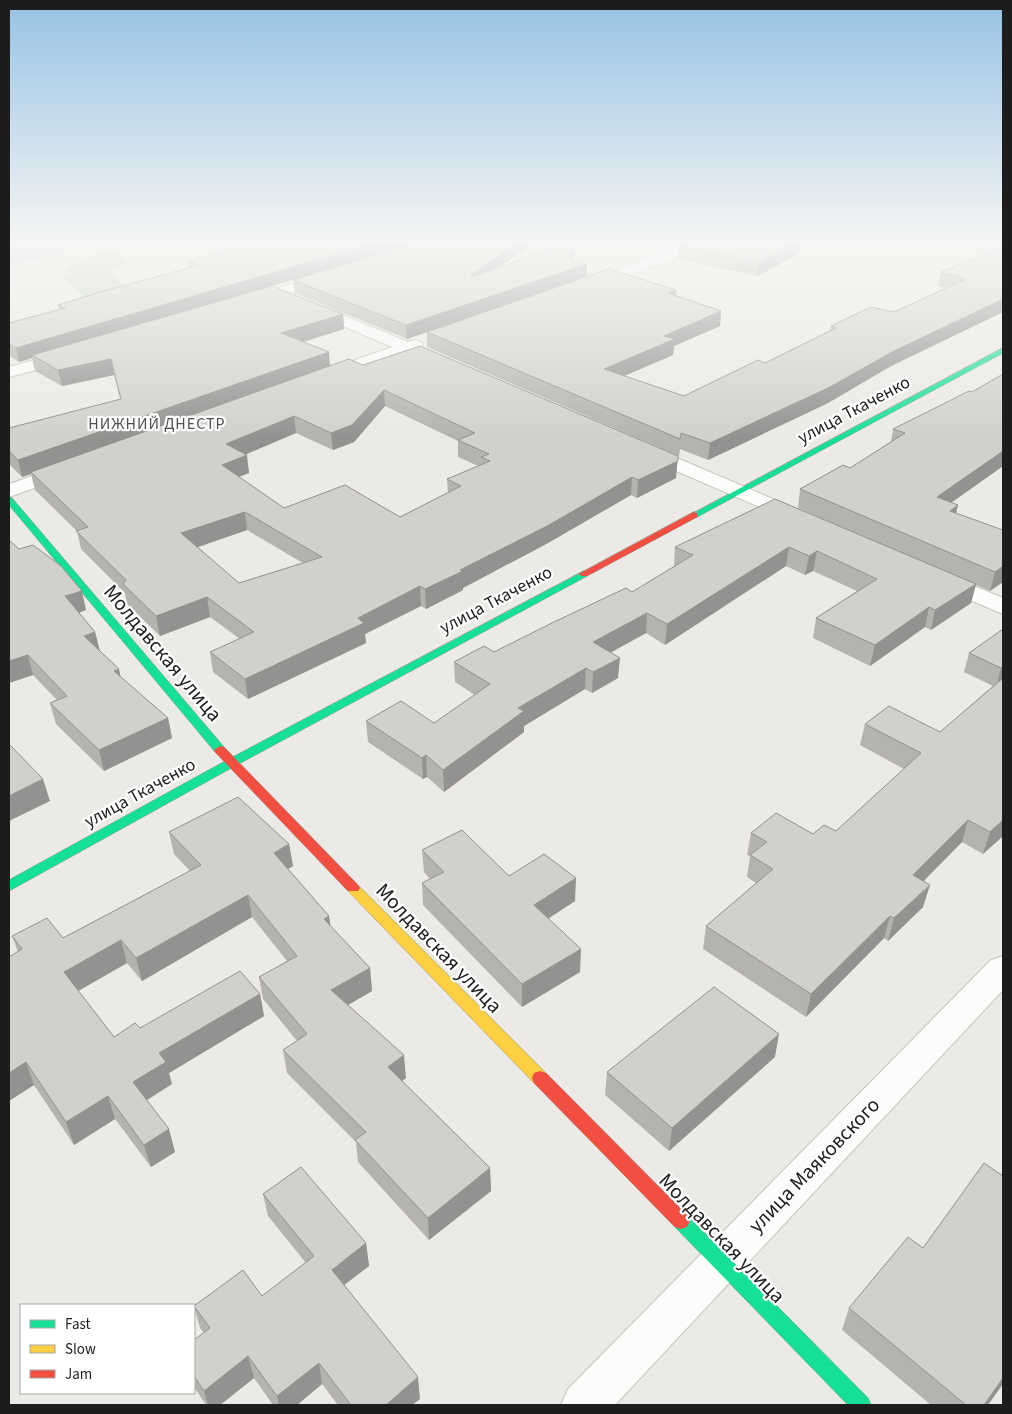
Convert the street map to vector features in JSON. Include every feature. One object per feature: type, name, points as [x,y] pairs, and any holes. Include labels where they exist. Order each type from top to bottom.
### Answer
[{"type":"street","points":[[309,306],[461,370]]},
{"type":"street","points":[[315,381],[426,341]]},
{"type":"street","name":"улица Ткаченко","points":[[9,886],[231,762],[1003,350]]},
{"type":"street","points":[[9,372],[83,351]]},
{"type":"street","points":[[631,444],[812,523]]},
{"type":"street","points":[[9,492],[83,465]]},
{"type":"street","name":"Молдавская улица","points":[[9,500],[231,762],[861,1405]]},
{"type":"street","points":[[921,571],[1003,607]]},
{"type":"street","name":"улица Маяковского","points":[[584,1405],[1003,969]]},
{"type":"building","points":[[60,306],[160,306],[16,348],[9,344],[9,323],[65,308]]},
{"type":"building","points":[[202,306],[323,306],[343,314],[281,333],[329,352],[18,460],[9,451],[9,428],[121,399],[111,359],[58,370],[32,355]]},
{"type":"building","points":[[358,306],[462,306],[406,325]]},
{"type":"building","points":[[502,306],[706,306],[721,311],[664,336],[675,339],[604,369],[684,396],[758,360],[765,363],[836,328],[831,326],[871,307],[894,312],[907,306],[988,306],[894,351],[830,387],[710,443],[681,433],[680,439],[427,332]]},
{"type":"building","points":[[420,346],[678,456],[678,461],[638,480],[632,477],[549,525],[460,570],[463,571],[425,589],[420,586],[358,618],[364,623],[245,679],[210,652],[254,632],[207,597],[156,616],[123,584],[126,580],[76,531],[88,527],[31,472],[349,359],[363,365]],"holes":[[[384,390],[475,433],[458,440],[489,454],[481,457],[490,461],[447,479],[461,486],[400,517],[345,485],[284,508],[222,465],[247,455],[226,444],[294,416],[331,433],[352,425]],[[245,512],[322,557],[239,583],[181,533]]]},
{"type":"building","points":[[1003,374],[1003,451],[937,497],[958,505],[950,511],[1003,530],[1003,566],[995,572],[800,489],[843,465],[850,468],[905,433],[893,429],[969,391],[972,392]]},
{"type":"building","points":[[775,499],[976,584],[935,610],[929,607],[875,645],[816,618],[877,579],[817,551],[809,556],[789,547],[667,624],[647,613],[593,642],[620,658],[593,672],[586,668],[518,708],[524,711],[443,770],[426,755],[422,758],[366,721],[401,701],[434,723],[490,684],[454,662],[484,646],[494,652],[626,588],[632,592],[693,555],[675,547]]},
{"type":"building","points":[[9,540],[19,549],[33,545],[61,566],[82,591],[65,596],[95,632],[84,636],[119,669],[114,671],[168,718],[99,750],[50,703],[67,696],[28,655],[9,661]]},
{"type":"building","points":[[1003,629],[1003,667],[1001,668],[969,653]]},
{"type":"building","points":[[1003,678],[1003,820],[990,832],[968,820],[913,875],[930,885],[894,918],[890,916],[811,994],[706,926],[773,869],[750,855],[767,842],[751,833],[776,813],[813,834],[824,825],[836,831],[921,753],[865,724],[889,706],[940,732]]},
{"type":"building","points":[[9,744],[43,779],[9,796]]},
{"type":"building","points":[[238,797],[289,844],[274,853],[329,916],[324,919],[370,968],[331,990],[404,1055],[388,1067],[490,1168],[428,1218],[355,1140],[366,1132],[283,1050],[307,1034],[259,977],[297,956],[248,895],[136,958],[121,940],[64,972],[114,1037],[135,1023],[140,1028],[240,971],[260,994],[159,1053],[166,1062],[133,1082],[169,1129],[144,1145],[108,1096],[66,1122],[26,1062],[9,1073],[9,957],[22,949],[12,936],[47,918],[63,938],[201,865],[169,832]]},
{"type":"building","points":[[462,830],[509,876],[544,854],[576,878],[534,905],[581,949],[522,984],[422,883],[444,872],[422,850]]},
{"type":"building","points":[[714,987],[779,1034],[672,1128],[607,1072]]},
{"type":"building","points":[[984,1163],[1003,1176],[1003,1378],[984,1405],[966,1405],[849,1308],[908,1237],[923,1248]]},
{"type":"building","points":[[301,1167],[366,1243],[332,1270],[418,1377],[386,1405],[351,1405],[319,1363],[277,1396],[248,1356],[204,1391],[195,1378],[195,1339],[210,1328],[195,1305],[243,1270],[262,1296],[314,1256],[263,1194]]},
{"type":"traffic: fast","points":[[694,515],[1003,350]]},
{"type":"traffic: fast","points":[[9,500],[220,750]]},
{"type":"traffic: fast","points":[[9,886],[231,763],[584,574]]},
{"type":"traffic: fast","points":[[681,1221],[861,1405]]},
{"type":"traffic: slow","points":[[353,888],[540,1078]]},
{"type":"traffic: jam","points":[[584,574],[694,515]]},
{"type":"traffic: jam","points":[[220,750],[353,888]]},
{"type":"traffic: jam","points":[[540,1078],[681,1221]]},
{"type":"district","name":"НИЖНИЙ ДНЕСТР","points":[[157,424]]}]
